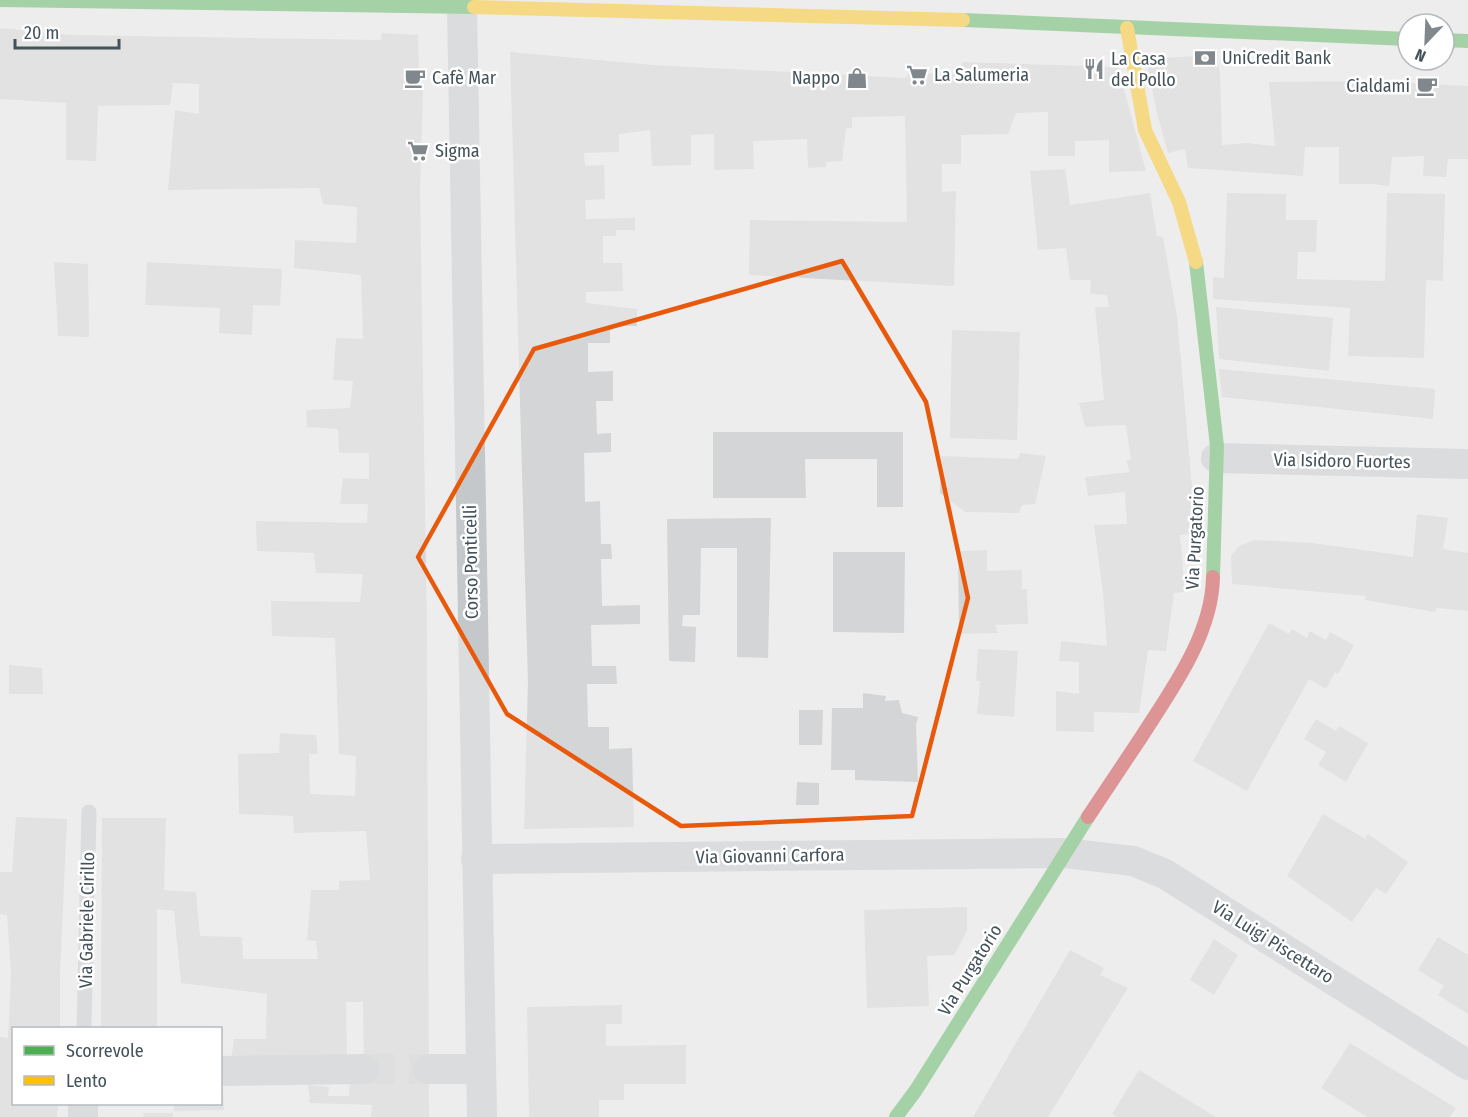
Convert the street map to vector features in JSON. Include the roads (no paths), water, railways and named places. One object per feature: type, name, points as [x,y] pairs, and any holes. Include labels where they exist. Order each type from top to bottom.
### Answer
[{"type":"street","points":[[0,0],[462,3],[1039,16],[1127,28],[1396,39]]},
{"type":"street","name":"Corso Ponticelli","points":[[462,3],[482,1117]]},
{"type":"street","name":"Via Purgatorio","points":[[896,1117],[916,1090],[1065,853],[1167,697],[1200,637],[1213,590],[1217,446],[1196,263],[1179,202],[1145,130],[1127,28]]},
{"type":"street","name":"Via Isidoro Fuortes","points":[[1216,458],[1468,464]]},
{"type":"street","name":"Via Giovanni Carfora","points":[[476,859],[1065,853]]},
{"type":"street","name":"Via Luigi Piscettaro","points":[[1065,853],[1133,861],[1165,874],[1468,1065]]},
{"type":"street","points":[[222,1071],[364,1069]]},
{"type":"street","points":[[428,1069],[481,1069]]},
{"type":"lane","name":"Via Gabriele Cirillo","points":[[84,1027],[89,812]]},
{"type":"tunnel","points":[[364,1069],[428,1069]]},
{"type":"place","name":"UniCredit Bank","points":[[1205,58]]},
{"type":"place","name":"La Casa del Pollo","points":[[1094,69]]},
{"type":"place","name":"La Salumeria","points":[[917,75]]},
{"type":"place","name":"Cafè Mar","points":[[415,78]]},
{"type":"place","name":"Nappo","points":[[857,78]]},
{"type":"place","name":"Cialdami","points":[[1427,86]]},
{"type":"place","name":"Sigma","points":[[418,151]]}]
